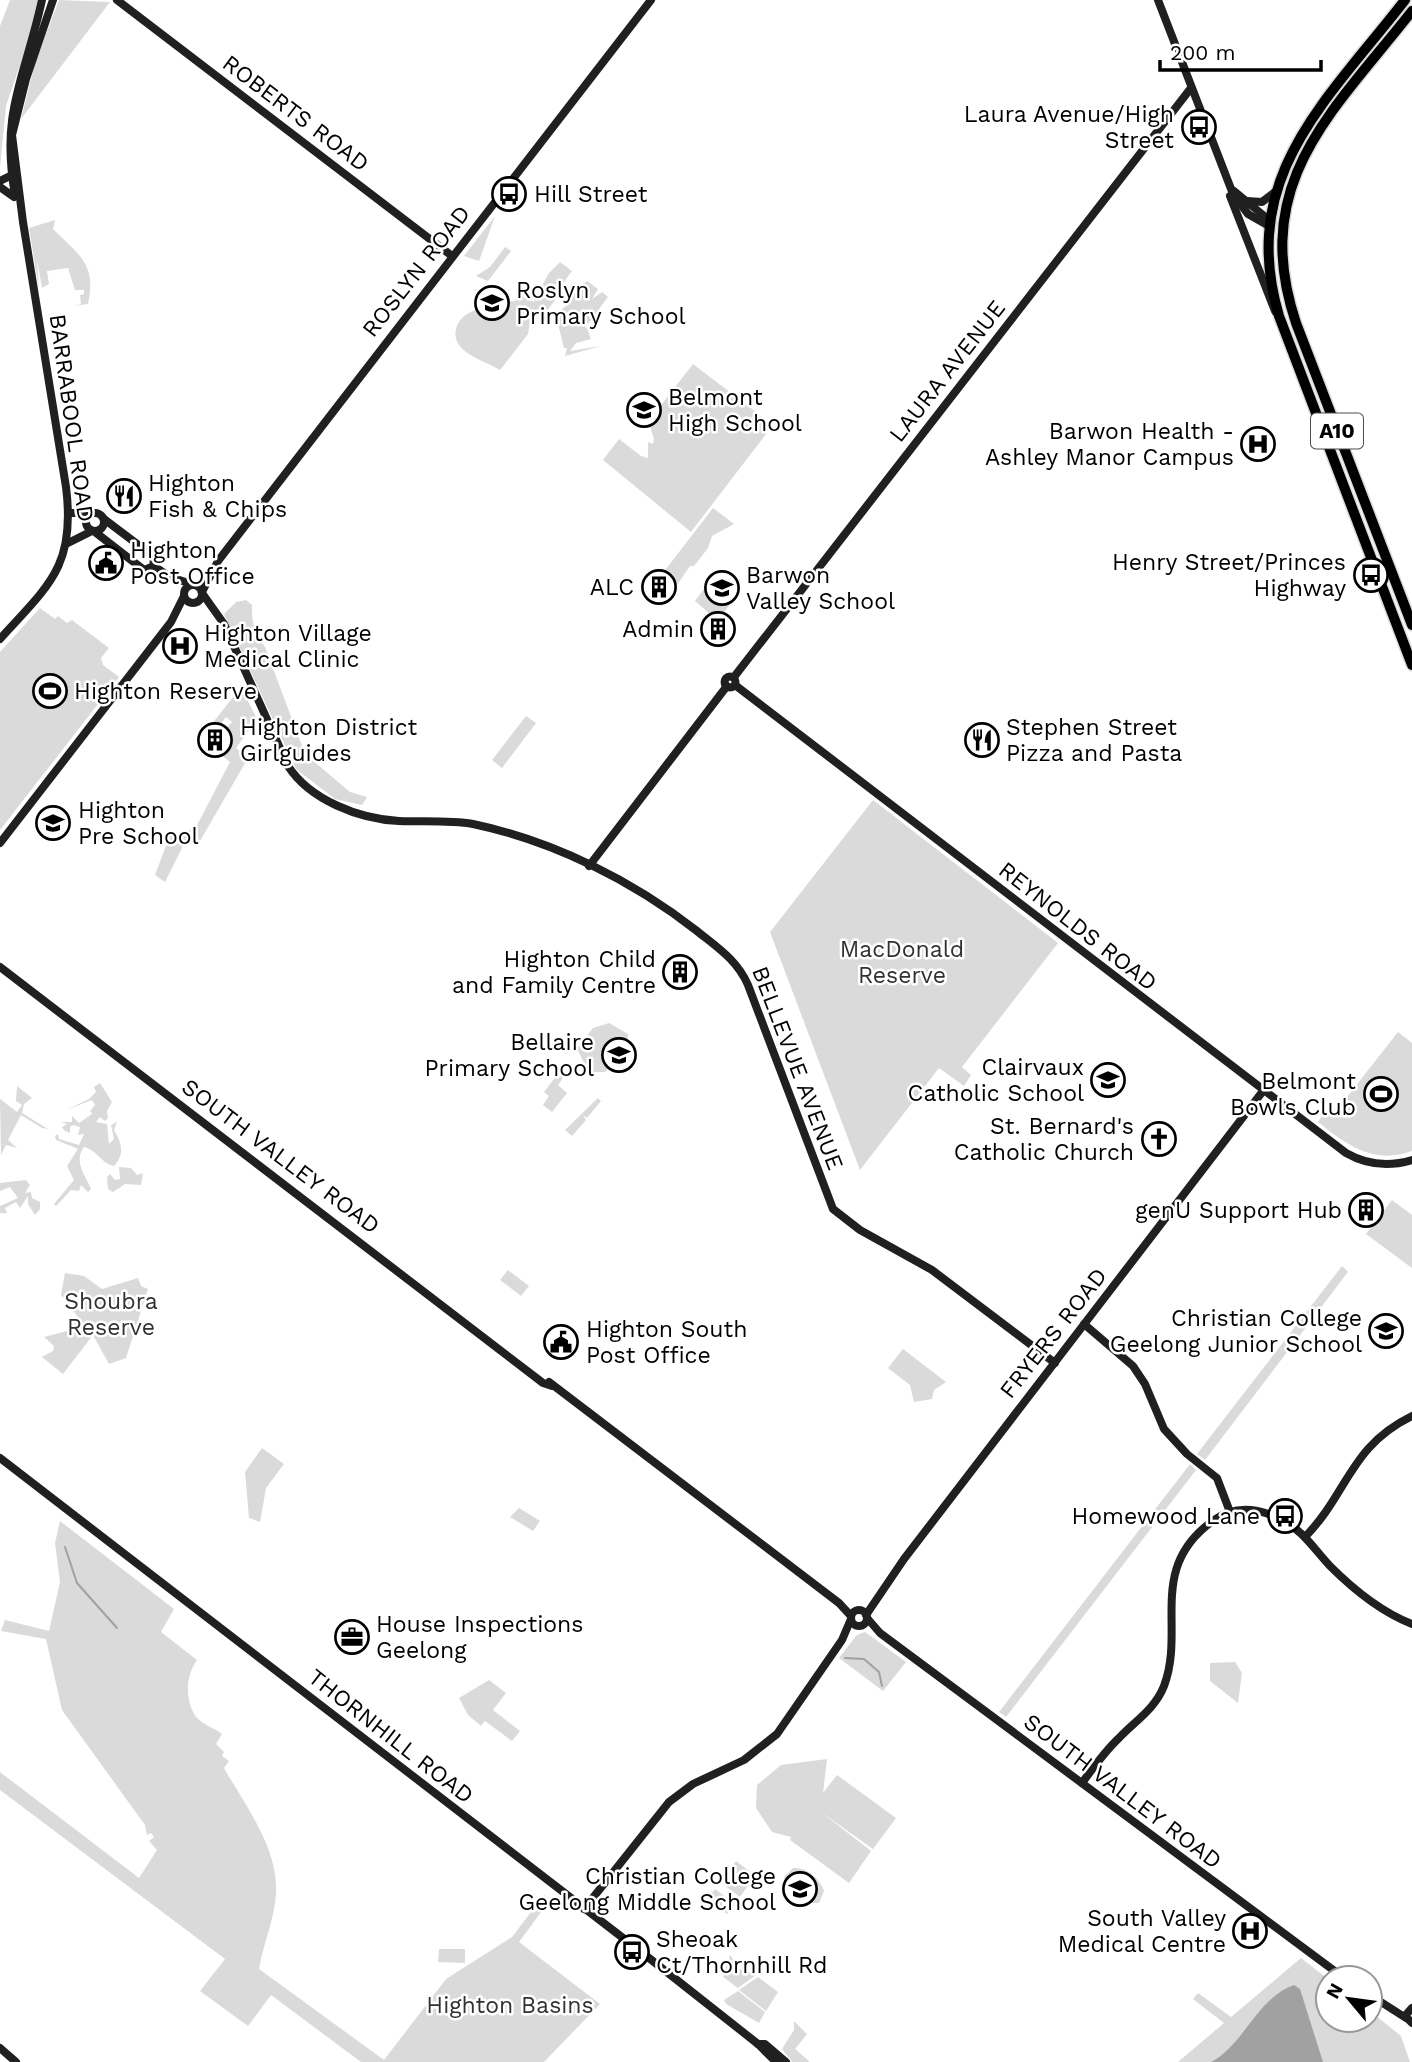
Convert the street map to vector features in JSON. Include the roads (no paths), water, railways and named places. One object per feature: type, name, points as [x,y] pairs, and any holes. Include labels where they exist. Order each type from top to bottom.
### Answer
[{"type":"highway","name":"A10","points":[[1405,0],[1306,128],[1282,170],[1269,223],[1269,278],[1295,360],[1412,665]]},
{"type":"highway","name":"A10","points":[[1412,11],[1318,132],[1298,164],[1289,188],[1281,230],[1287,294],[1410,613],[1412,625]]},
{"type":"highway","points":[[1282,170],[1298,164]]},
{"type":"highway","points":[[1269,223],[1281,230]]},
{"type":"highway","points":[[1295,360],[1310,358]]},
{"type":"street","name":"BARRABOOL ROAD","points":[[23,222],[9,173],[5,140],[8,110],[42,0]]},
{"type":"street","name":"BARRABOOL ROAD","points":[[0,639],[40,597],[63,560],[68,543],[69,516],[23,222],[9,173],[13,124],[53,0]]},
{"type":"street","name":"ROBERTS ROAD","points":[[117,0],[452,256]]},
{"type":"street","name":"ROSLYN ROAD","points":[[171,622],[200,600],[214,567],[651,0]]},
{"type":"street","points":[[1158,0],[1226,179],[1256,267],[1279,316]]},
{"type":"street","name":"LAURA AVENUE","points":[[590,866],[1191,88]]},
{"type":"street","points":[[0,181],[9,173]]},
{"type":"street","points":[[1226,179],[1269,223]]},
{"type":"street","points":[[1226,179],[1244,210],[1269,223]]},
{"type":"street","points":[[0,187],[16,199]]},
{"type":"street","points":[[1245,200],[1262,202],[1275,192]]},
{"type":"street","points":[[69,516],[94,513],[154,556],[153,566]]},
{"type":"street","points":[[92,530],[86,519],[94,513]]},
{"type":"street","points":[[69,516],[144,570],[153,566]]},
{"type":"street","points":[[68,543],[103,527],[104,519]]},
{"type":"street","points":[[153,566],[170,577],[193,584],[202,592]]},
{"type":"street","name":"ROSLYN ROAD","points":[[0,843],[171,622],[184,596],[185,588],[214,567]]},
{"type":"street","points":[[170,577],[184,596],[216,613]]},
{"type":"street","name":"BELLEVUE AVENUE","points":[[202,592],[226,626],[283,758],[296,777],[331,804],[396,821],[475,825],[530,841],[590,866],[660,902],[741,968],[833,1209],[860,1230],[932,1270],[1055,1363]]},
{"type":"street","points":[[1394,619],[1410,613]]},
{"type":"street","name":"REYNOLDS ROAD","points":[[732,683],[1263,1091],[1357,1159],[1383,1165],[1412,1160]]},
{"type":"street","name":"SOUTH VALLEY ROAD","points":[[0,967],[839,1603],[1325,1964]]},
{"type":"street","name":"FRYERS ROAD","points":[[584,1909],[669,1802],[693,1784],[744,1760],[777,1734],[800,1706],[817,1674],[859,1617],[1263,1091]]},
{"type":"street","points":[[1084,1324],[1133,1366],[1145,1384],[1164,1429],[1180,1448],[1217,1478],[1230,1512]]},
{"type":"street","points":[[1306,1537],[1357,1460],[1378,1437],[1412,1416]]},
{"type":"street","name":"THORNHILL ROAD","points":[[0,1458],[758,2044],[776,2062]]},
{"type":"street","points":[[1082,1783],[1118,1739],[1150,1709],[1160,1693],[1168,1669],[1169,1604],[1179,1564],[1202,1531],[1230,1512],[1247,1509],[1270,1514],[1306,1537],[1348,1583],[1386,1611],[1412,1624]]},
{"type":"street","points":[[1384,2004],[1409,2015]]},
{"type":"street","name":"THORNHILL ROAD","points":[[758,2044],[765,2044],[786,2062]]},
{"type":"street","points":[[0,2048],[16,2062]]},
{"type":"waterway","points":[[65,1547],[77,1583],[117,1628]]},
{"type":"waterway","points":[[845,1658],[864,1659],[879,1672],[882,1686]]},
{"type":"place","name":"Laura Avenue/High Street","points":[[1199,127]]},
{"type":"place","name":"Hill Street","points":[[509,194]]},
{"type":"place","name":"Roslyn Primary School","points":[[492,303]]},
{"type":"place","name":"Belmont High School","points":[[644,410]]},
{"type":"place","name":"Barwon Health - Ashley Manor Campus","points":[[1258,444]]},
{"type":"place","name":"Highton Fish & Chips","points":[[124,496]]},
{"type":"place","name":"Highton Post Office","points":[[106,563]]},
{"type":"place","name":"Henry Street/Princes Highway","points":[[1371,575]]},
{"type":"place","name":"ALC","points":[[659,587]]},
{"type":"place","name":"Barwon Valley School","points":[[722,588]]},
{"type":"place","name":"Admin","points":[[718,629]]},
{"type":"place","name":"Highton Village Medical Clinic","points":[[180,646]]},
{"type":"place","name":"Highton Reserve","points":[[50,691]]},
{"type":"place","name":"Highton District Girlguides","points":[[215,740]]},
{"type":"place","name":"Stephen Street Pizza and Pasta","points":[[982,740]]},
{"type":"place","name":"Highton Pre School","points":[[53,823]]},
{"type":"place","name":"Highton Child and Family Centre","points":[[680,972]]},
{"type":"place","name":"Bellaire Primary School","points":[[619,1055]]},
{"type":"place","name":"Clairvaux Catholic School","points":[[1108,1080]]},
{"type":"place","name":"Belmont Bowls Club","points":[[1381,1094]]},
{"type":"place","name":"St. Bernard's Catholic Church","points":[[1159,1139]]},
{"type":"place","name":"genU Support Hub","points":[[1366,1210]]},
{"type":"place","name":"Christian College Geelong Junior School","points":[[1386,1331]]},
{"type":"place","name":"Highton South Post Office","points":[[561,1342]]},
{"type":"place","name":"Homewood Lane","points":[[1285,1516]]},
{"type":"place","name":"House Inspections Geelong","points":[[352,1637]]},
{"type":"place","name":"Christian College Geelong Middle School","points":[[800,1889]]},
{"type":"place","name":"South Valley Medical Centre","points":[[1250,1931]]},
{"type":"place","name":"Sheoak Ct/Thornhill Rd","points":[[632,1952]]},
{"type":"park label","name":"MacDonald Reserve","points":[[902,962]]},
{"type":"park label","name":"Shoubra Reserve","points":[[111,1314]]},
{"type":"park label","name":"Highton Basins","points":[[510,2005]]}]
